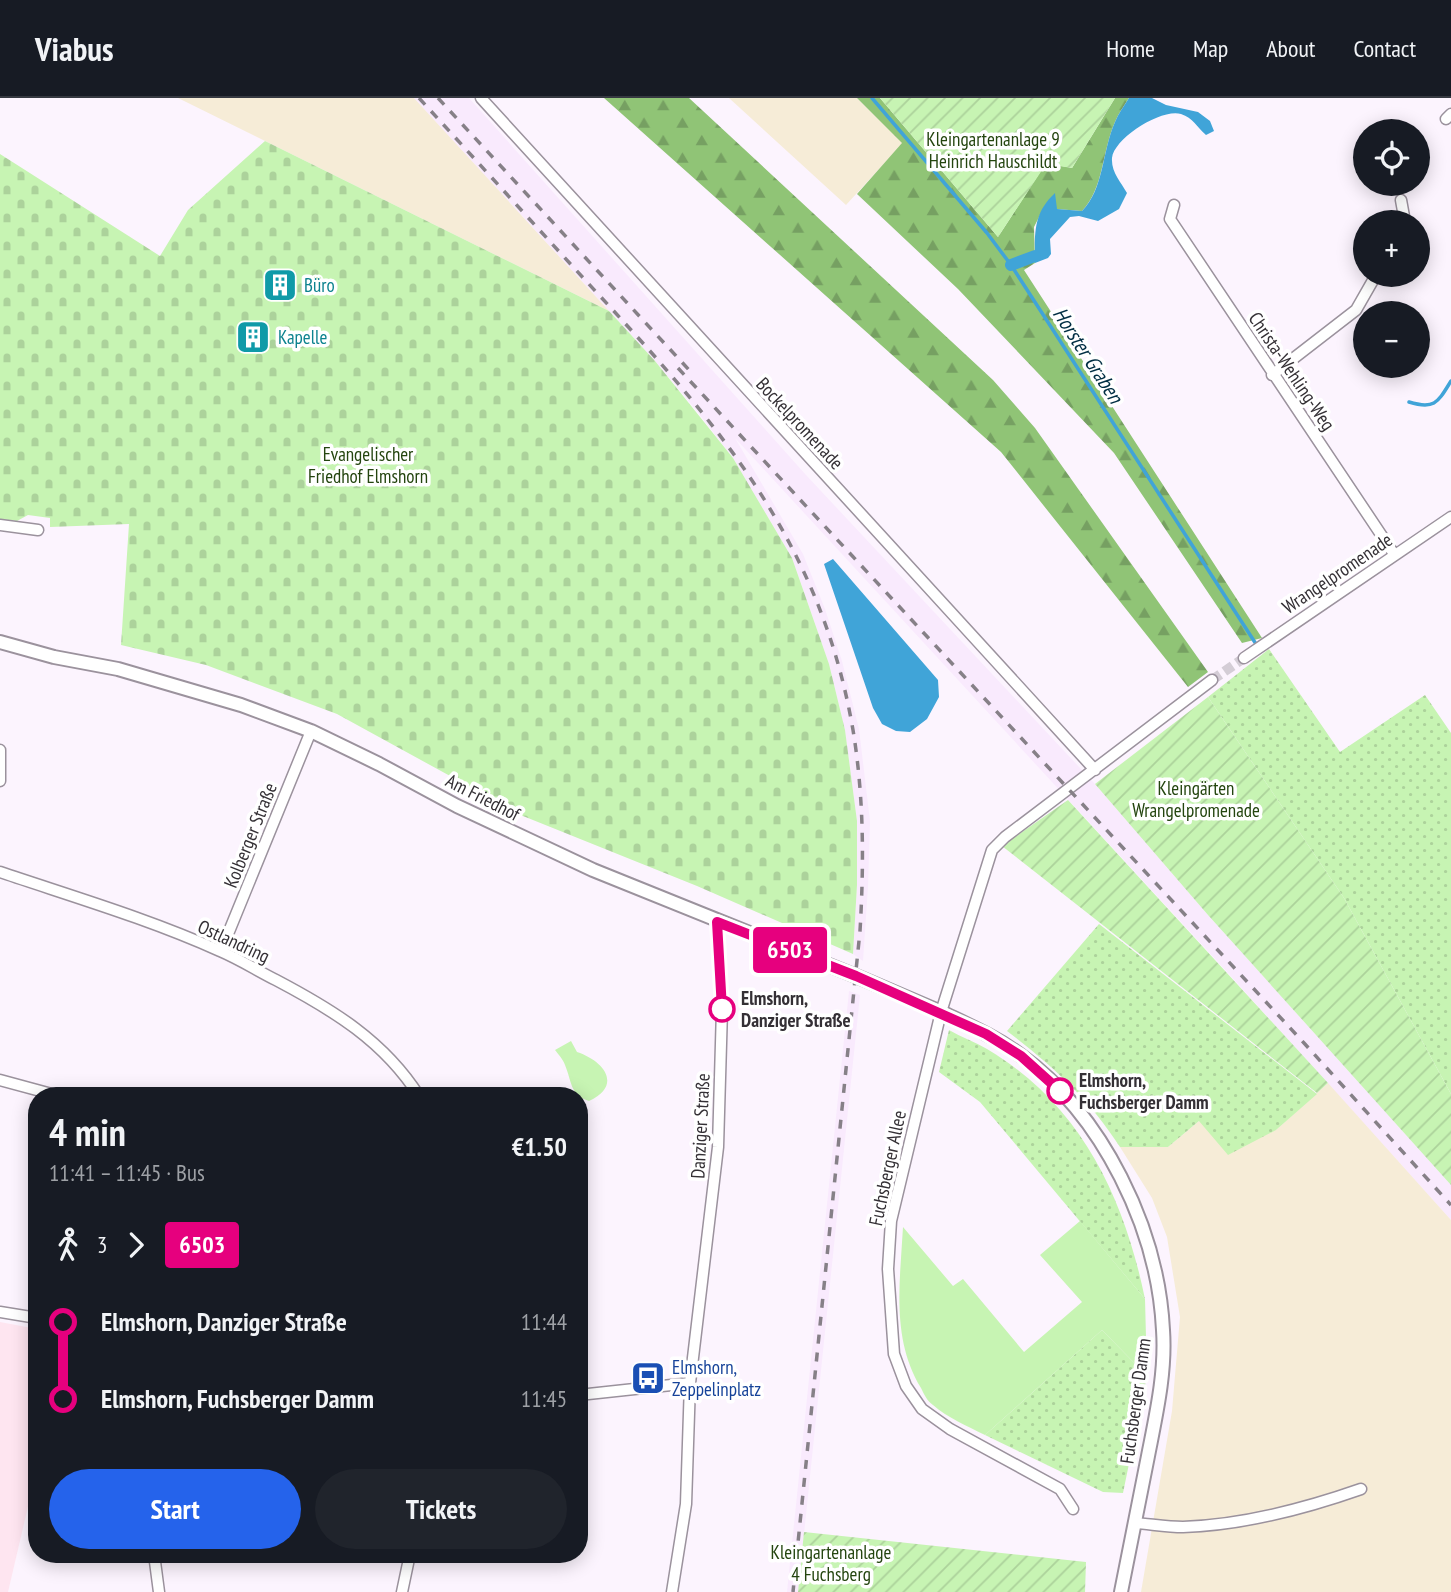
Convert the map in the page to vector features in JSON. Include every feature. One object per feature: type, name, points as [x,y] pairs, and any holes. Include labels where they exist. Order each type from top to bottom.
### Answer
[{"type":"street","name":"Bockelpromenade","points":[[481,98],[1095,770]]},
{"type":"street","points":[[1401,200],[1403,210]]},
{"type":"street","name":"Christa-Wehling-Weg","points":[[1174,205],[1170,219],[1394,554]]},
{"type":"street","points":[[1272,374],[1356,310],[1369,287]]},
{"type":"street","name":"Wrangelpromenade","points":[[1244,658],[1451,517]]},
{"type":"street","points":[[0,525],[38,530]]},
{"type":"street","name":"Am Friedhof","points":[[0,642],[54,657],[118,669],[241,705],[311,732],[554,853],[940,1012]]},
{"type":"street","points":[[1095,770],[1212,680]]},
{"type":"street","name":"Kolberger Straße","points":[[220,951],[311,732]]},
{"type":"street","points":[[0,750],[0,781]]},
{"type":"street","name":"Fuchsberger Allee","points":[[1073,1510],[1060,1489],[950,1429],[922,1409],[906,1386],[894,1354],[888,1269],[891,1221],[940,1012],[992,850],[1005,837],[1095,770]]},
{"type":"street","name":"Ostlandring","points":[[0,872],[145,921],[220,951],[310,998],[368,1037],[402,1070],[413,1087]]},
{"type":"street","name":"Danziger Straße","points":[[672,1592],[686,1504],[690,1383],[718,1147],[722,1009],[717,922]]},
{"type":"street","name":"Fuchsberger Damm","points":[[940,1012],[986,1034],[1021,1056],[1060,1091],[1096,1136],[1133,1199],[1156,1273],[1164,1331],[1156,1416],[1121,1592]]},
{"type":"street","points":[[0,1080],[28,1088]]},
{"type":"street","points":[[0,1312],[28,1317]]},
{"type":"street","points":[[588,1394],[690,1383]]},
{"type":"street","points":[[1135,1523],[1181,1527],[1226,1523],[1312,1506],[1361,1489]]},
{"type":"street","points":[[154,1563],[159,1592]]},
{"type":"street","points":[[402,1592],[408,1563]]},
{"type":"shaded area","points":[[178,98],[414,98],[609,311],[265,141]]},
{"type":"shaded area","points":[[414,98],[469,98],[806,475],[1095,784],[1208,915],[1451,1185],[1451,1220],[1228,973],[735,438],[803,554],[842,661],[859,729],[870,821],[863,961],[853,954],[857,821],[845,731],[829,664],[792,558],[733,458],[696,410],[655,361]]},
{"type":"shaded area","points":[[729,98],[857,98],[903,143],[846,205]]},
{"type":"shaded area","points":[[849,991],[860,995],[798,1592],[787,1592]]},
{"type":"shaded area","points":[[1328,1083],[1451,1220],[1451,1592],[1141,1592],[1172,1411],[1180,1317],[1167,1237],[1152,1198],[1120,1147],[1168,1147],[1199,1121],[1276,1130]]},
{"type":"shaded area","points":[[0,1322],[28,1327],[28,1506],[8,1592],[0,1592]]},
{"type":"green space","points":[[604,98],[689,98],[993,380],[1035,428],[1208,672],[1188,687],[1001,452]]},
{"type":"green space","points":[[857,98],[880,98],[998,237],[1046,163],[1072,168],[1115,98],[1129,98],[1115,122],[1099,180],[1089,202],[1082,211],[1056,209],[1041,213],[1034,227],[1035,263],[1024,270],[1262,638],[1242,643],[1114,453],[958,289],[857,194],[902,143]]},
{"type":"green space","name":"Kleingartenanlage 9 Heinrich Hauschildt","points":[[880,98],[1115,98],[1072,168],[1046,164],[998,237]]},
{"type":"green space","name":"Evangelischer Friedhof Elmshorn","points":[[265,141],[609,311],[655,361],[733,458],[792,558],[829,664],[845,730],[857,821],[853,954],[697,886],[523,816],[337,714],[206,665],[121,645],[129,524],[50,527],[50,518],[28,515],[17,521],[0,519],[0,154],[160,256],[188,210]]},
{"type":"green space","points":[[1269,649],[1340,752],[1425,695],[1451,733],[1451,1094],[1344,898],[1208,697]]},
{"type":"green space","name":"Kleingärten Wrangelpromenade","points":[[1208,697],[1344,898],[1451,1094],[1451,1185],[1208,915],[1095,784]]},
{"type":"green space","name":"Kleingärten Wrangelpromenade","points":[[1068,800],[1328,1083],[1317,1093],[1002,846]]},
{"type":"green space","points":[[1099,924],[1317,1094],[1276,1130],[1228,1155],[1199,1121],[1168,1147],[1120,1147],[1096,1114],[1069,1084],[1007,1031]]},
{"type":"green space","points":[[949,1030],[987,1049],[1020,1072],[1048,1097],[1073,1126],[1111,1190],[1125,1225],[1145,1299],[980,1102],[939,1072]]},
{"type":"green space","points":[[571,1041],[577,1052],[602,1067],[607,1081],[599,1095],[589,1101],[588,1087],[573,1087],[564,1063],[555,1050]]},
{"type":"green space","points":[[1080,1221],[1145,1299],[1147,1376],[1102,1330],[985,1435],[939,1410],[929,1402],[911,1369],[901,1330],[899,1289],[903,1227],[953,1286],[963,1279],[1024,1352],[1082,1302],[1040,1255]]},
{"type":"green space","points":[[1102,1330],[1147,1376],[1123,1493],[1103,1492],[985,1435]]},
{"type":"green space","name":"Kleingartenanlage 4 Fuchsberg","points":[[804,1532],[1086,1562],[1085,1592],[798,1592]]},
{"type":"water","points":[[1129,98],[1152,98],[1166,105],[1198,112],[1210,121],[1214,131],[1206,135],[1189,118],[1173,113],[1140,126],[1121,142],[1112,158],[1115,172],[1127,193],[1119,209],[1098,221],[1079,216],[1070,217],[1050,239],[1051,254],[1048,258],[1035,263],[1036,226],[1042,209],[1055,193],[1057,209],[1082,211],[1095,192],[1111,133]]},
{"type":"water","points":[[833,559],[938,680],[939,697],[927,719],[910,732],[896,731],[882,724],[873,708],[824,564]]},
{"type":"waterway","name":"Horster Graben","points":[[872,98],[1011,265],[1256,644]]},
{"type":"waterway","points":[[1011,265],[1035,256]]},
{"type":"waterway","points":[[1409,402],[1425,405],[1435,402],[1451,381]]},
{"type":"tunnel","points":[[1212,680],[1244,658]]},
{"type":"railway","points":[[419,98],[634,333],[718,433],[755,485],[788,540],[815,598],[837,661],[853,730],[859,780],[862,830],[860,931],[793,1592]]},
{"type":"railway","points":[[438,98],[690,371]]},
{"type":"railway","points":[[678,368],[1451,1205]]},
{"type":"bus line","name":"6503","points":[[722,1009],[717,922],[856,976],[986,1034],[1021,1056],[1060,1091]]},
{"type":"place","name":"Büro","points":[[280,285]]},
{"type":"place","name":"Kapelle","points":[[253,337]]},
{"type":"place","name":"Elmshorn, Danziger Straße","points":[[722,1009]]},
{"type":"place","name":"Elmshorn, Fuchsberger Damm","points":[[1060,1091]]},
{"type":"place","name":"Elmshorn, Zeppelinplatz","points":[[648,1378]]}]
